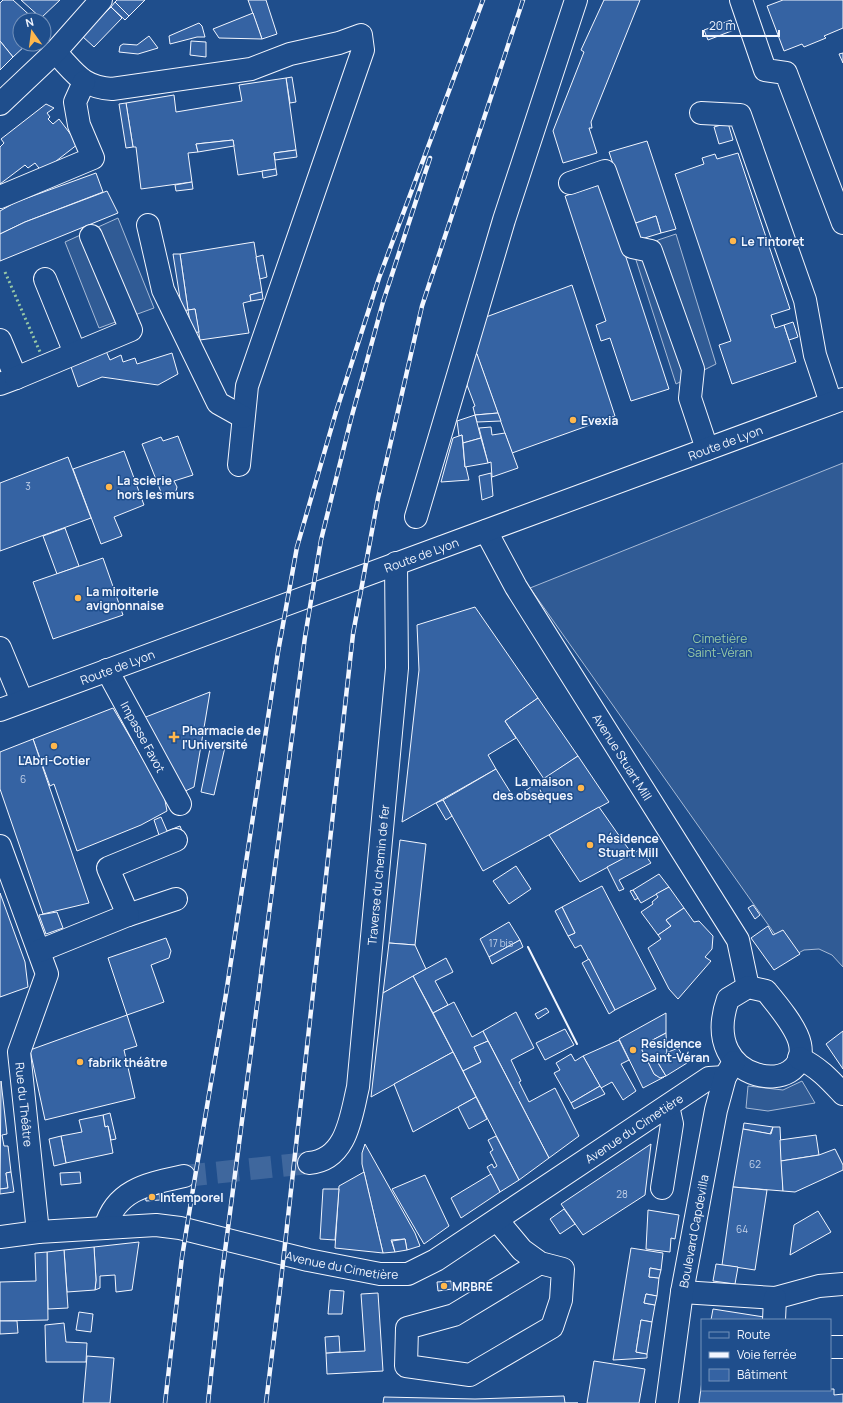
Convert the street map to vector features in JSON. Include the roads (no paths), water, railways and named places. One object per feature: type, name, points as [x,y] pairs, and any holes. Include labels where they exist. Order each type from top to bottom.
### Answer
[{"type":"street","points":[[0,104],[55,52],[101,0]]},
{"type":"street","points":[[416,517],[504,220],[576,0]]},
{"type":"street","points":[[741,0],[766,70],[786,73],[843,223]]},
{"type":"street","points":[[55,52],[84,82],[100,89],[112,89],[251,69],[290,54],[339,43],[361,35],[363,50],[246,386],[238,465]]},
{"type":"street","points":[[0,197],[93,158],[78,125],[76,102],[84,82]]},
{"type":"street","points":[[701,113],[740,115],[804,300],[815,355],[837,401]]},
{"type":"street","points":[[570,183],[605,172],[632,247],[651,251],[693,369],[690,398],[707,449]]},
{"type":"street","points":[[148,225],[163,290],[218,403],[244,417]]},
{"type":"street","points":[[0,340],[8,381],[131,330],[91,236]]},
{"type":"street","points":[[45,279],[75,353]]},
{"type":"street","name":"Route de Lyon","points":[[0,710],[837,401]]},
{"type":"street","name":"Avenue Stuart Mill","points":[[486,531],[516,587],[738,940],[748,987]]},
{"type":"street","name":"Traverse du chemin de fer","points":[[309,1163],[319,1162],[333,1155],[339,1146],[348,1129],[358,1086],[396,668],[396,564]]},
{"type":"street","points":[[0,648],[22,702]]},
{"type":"street","name":"Impasse Favot","points":[[107,670],[180,804]]},
{"type":"street","points":[[128,915],[108,868],[176,840]]},
{"type":"street","name":"Rue du Théâtre","points":[[0,846],[47,974],[19,1052],[38,1232]]},
{"type":"street","points":[[39,951],[128,915],[176,899]]},
{"type":"street","points":[[748,987],[766,991],[798,1036],[801,1046],[800,1058],[792,1070],[776,1076],[756,1075],[744,1070],[730,1070],[728,1049],[724,1036],[722,1020],[728,999],[748,987]]},
{"type":"street","points":[[800,1058],[815,1066],[825,1074],[843,1094]]},
{"type":"street","name":"Avenue du Cimetière","points":[[0,1237],[38,1232],[156,1225],[180,1228],[314,1261],[380,1274],[408,1274],[436,1260],[709,1078],[730,1070]]},
{"type":"street","name":"Boulevard Capdevilla","points":[[667,1403],[682,1292],[716,1110],[730,1070]]},
{"type":"street","points":[[662,1188],[672,1124],[668,1106]]},
{"type":"street","points":[[105,1228],[109,1214],[123,1198],[148,1184],[184,1176]]},
{"type":"street","points":[[496,1220],[522,1250],[540,1263],[563,1269],[561,1300],[552,1327],[470,1375],[406,1366],[407,1328],[454,1314],[540,1263]]},
{"type":"street","points":[[682,1292],[775,1298],[819,1286],[843,1284]]},
{"type":"street","points":[[774,1319],[775,1298]]},
{"type":"street","points":[[831,1347],[843,1347]]},
{"type":"tunnel","points":[[184,1176],[309,1163]]},
{"type":"railway","points":[[165,1403],[182,1257],[226,994],[278,652],[297,547],[336,412],[379,278],[483,0]]},
{"type":"railway","points":[[266,1403],[353,634],[378,498],[422,306],[523,0]]},
{"type":"railway","points":[[208,1403],[222,1274],[305,637],[321,540],[351,419],[383,302],[430,158]]},
{"type":"place","name":"Le Tintoret","points":[[733,241]]},
{"type":"place","name":"Evexia","points":[[573,420]]},
{"type":"place","name":"La scierie hors les murs","points":[[109,487]]},
{"type":"place","name":"La miroiterie avignonnaise","points":[[78,598]]},
{"type":"place","name":"Pharmacie de l'Université","points":[[174,737]]},
{"type":"place","name":"L'Abri-Cotier","points":[[54,746]]},
{"type":"place","name":"La maison des obsèques","points":[[581,788]]},
{"type":"place","name":"Résidence Stuart Mill","points":[[590,845]]},
{"type":"place","name":"Residence Saint-Véran","points":[[633,1050]]},
{"type":"place","name":"fabrik théâtre","points":[[80,1062]]},
{"type":"place","name":"Intemporel","points":[[152,1197]]},
{"type":"place","name":"MRBRE","points":[[444,1286]]},
{"type":"park label","name":"Cimetière Saint-Véran","points":[[720,645]]}]
